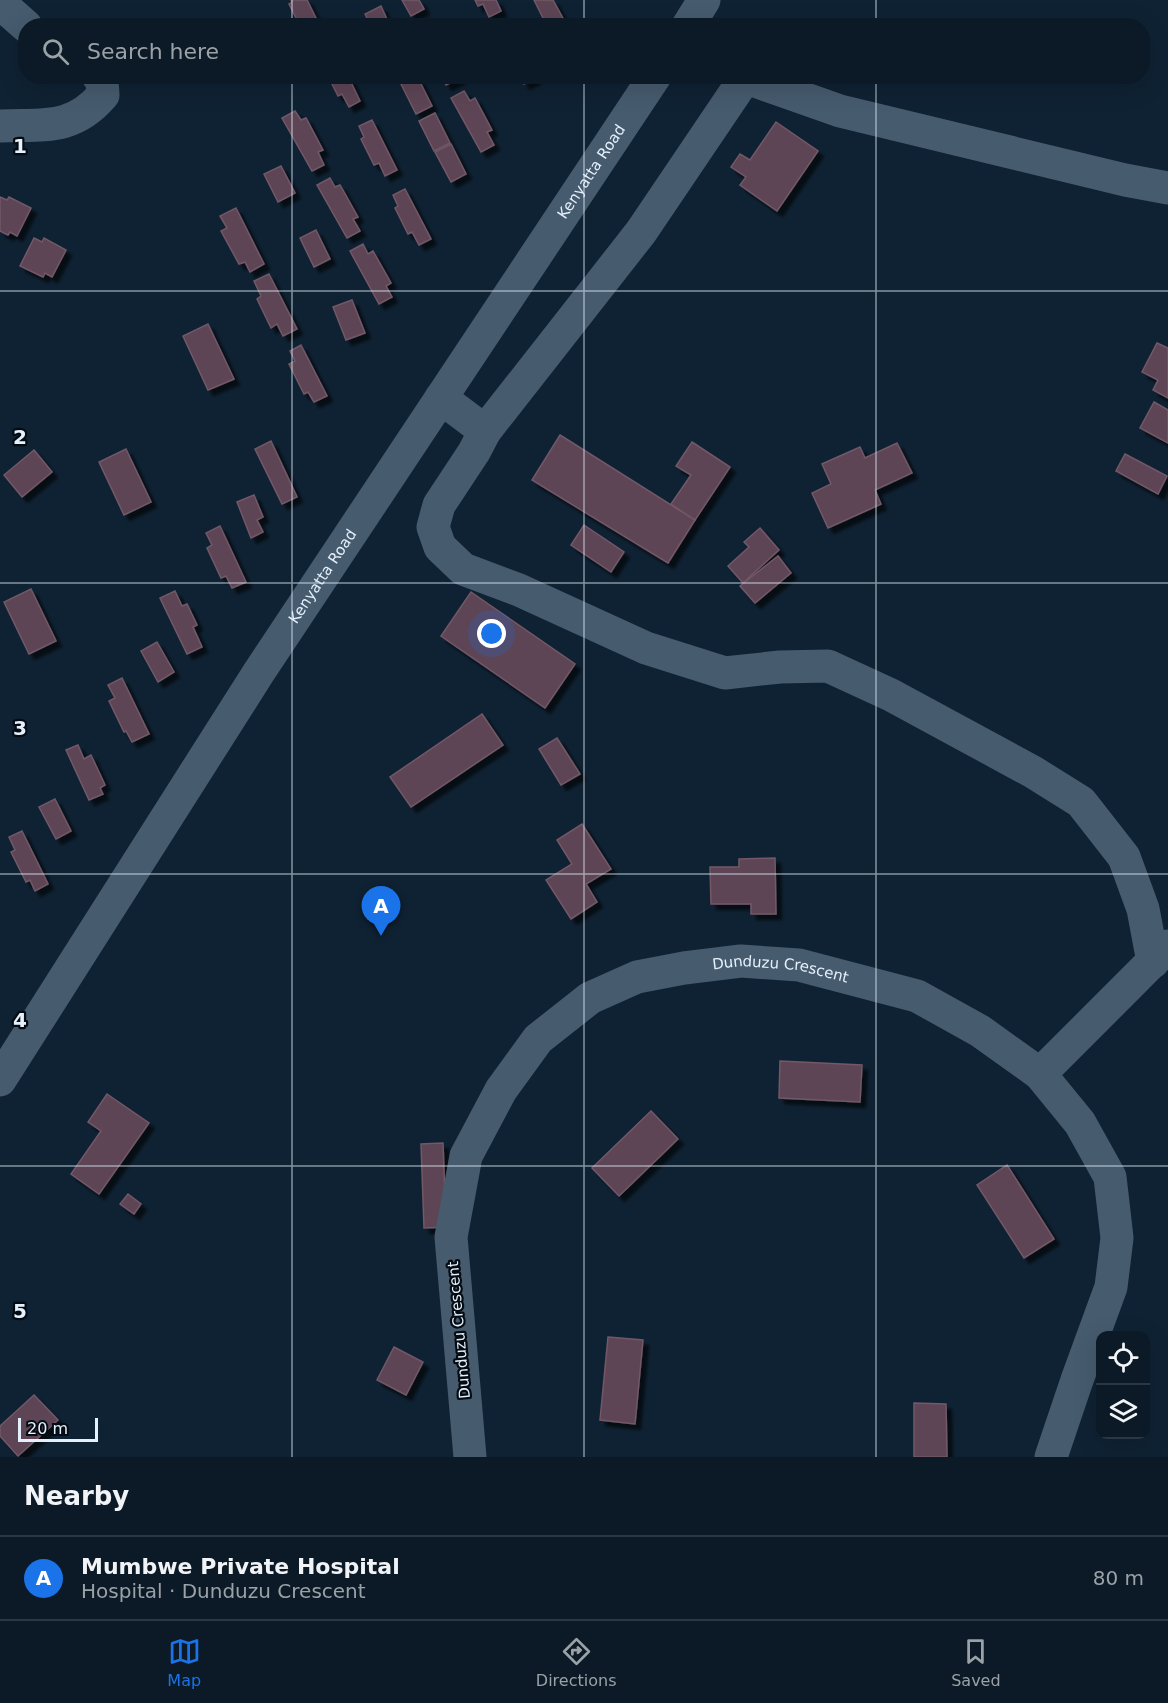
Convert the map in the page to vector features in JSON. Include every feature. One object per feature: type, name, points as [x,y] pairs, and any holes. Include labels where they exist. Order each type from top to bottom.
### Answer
[{"type":"street","points":[[693,18],[704,0]]},
{"type":"street","points":[[0,3],[18,19]]},
{"type":"street","points":[[0,126],[55,124],[78,117],[92,108],[103,94],[102,84]]},
{"type":"street","name":"Kenyatta Road","points":[[0,1080],[259,672],[650,84]]},
{"type":"street","points":[[738,84],[641,232],[485,431],[439,505],[433,527],[440,547],[463,569],[519,590],[646,648],[725,673],[780,667],[828,666],[891,695],[1033,772],[1081,802],[1124,857],[1160,954],[1040,1074]]},
{"type":"street","points":[[763,84],[840,111],[1125,180],[1168,188]]},
{"type":"street","points":[[441,398],[485,431]]},
{"type":"street","name":"Dunduzu Crescent","points":[[470,1457],[451,1238],[466,1156],[501,1090],[538,1039],[590,998],[637,977],[741,961],[799,964],[917,996],[980,1031],[1040,1074],[1080,1123],[1110,1177],[1117,1238],[1111,1287],[1051,1457]]},
{"type":"building","points":[[291,0],[307,0],[316,18],[296,18],[289,4]]},
{"type":"building","points":[[402,0],[419,0],[424,9],[411,16]]},
{"type":"building","points":[[475,0],[496,0],[501,11],[489,17],[483,4],[478,6]]},
{"type":"building","points":[[534,0],[553,0],[563,18],[543,18]]},
{"type":"building","points":[[381,6],[386,18],[367,18],[365,14]]},
{"type":"building","points":[[332,84],[352,84],[360,101],[349,107],[342,94],[338,96]]},
{"type":"building","points":[[401,84],[421,84],[432,106],[416,114]]},
{"type":"building","points":[[464,91],[470,101],[475,98],[492,130],[487,132],[494,145],[481,152],[451,98]]},
{"type":"building","points":[[295,111],[301,120],[306,118],[323,150],[318,152],[324,165],[312,171],[282,118]]},
{"type":"building","points":[[435,113],[450,143],[434,151],[419,121]]},
{"type":"building","points":[[372,120],[397,170],[385,176],[379,163],[374,165],[361,139],[364,137],[359,126]]},
{"type":"building","points":[[776,122],[818,151],[777,211],[740,185],[746,177],[731,167],[740,154],[750,160]]},
{"type":"building","points":[[451,144],[466,174],[451,182],[435,152]]},
{"type":"building","points":[[281,166],[295,193],[278,202],[264,174]]},
{"type":"building","points":[[330,178],[335,187],[340,185],[358,217],[353,219],[360,231],[347,238],[317,185]]},
{"type":"building","points":[[405,189],[431,239],[419,245],[412,232],[408,234],[395,208],[398,206],[393,195]]},
{"type":"building","points":[[0,197],[7,200],[9,197],[31,208],[17,236],[10,232],[8,235],[0,231]]},
{"type":"building","points":[[236,208],[264,264],[250,272],[245,262],[239,264],[221,231],[227,228],[220,216]]},
{"type":"building","points":[[316,230],[330,259],[314,267],[300,238]]},
{"type":"building","points":[[34,238],[42,242],[44,238],[66,250],[52,277],[45,273],[43,277],[20,266]]},
{"type":"building","points":[[363,244],[368,254],[373,251],[391,283],[386,286],[392,297],[379,304],[350,251]]},
{"type":"building","points":[[269,274],[297,329],[283,336],[277,324],[271,328],[257,299],[261,296],[254,281]]},
{"type":"building","points":[[352,300],[365,333],[346,340],[333,307]]},
{"type":"building","points":[[208,324],[234,379],[208,390],[183,336]]},
{"type":"building","points":[[1157,343],[1168,348],[1168,398],[1153,390],[1158,380],[1142,372]]},
{"type":"building","points":[[301,345],[327,396],[314,402],[308,392],[304,394],[289,364],[295,361],[290,351]]},
{"type":"building","points":[[1154,402],[1168,410],[1168,443],[1140,428]]},
{"type":"building","points":[[560,435],[695,520],[668,563],[532,480]]},
{"type":"building","points":[[271,441],[297,497],[282,504],[255,449]]},
{"type":"building","points":[[692,442],[730,467],[695,520],[671,504],[691,475],[676,466]]},
{"type":"building","points":[[897,443],[912,473],[875,490],[881,504],[828,528],[812,493],[831,484],[822,464],[860,447],[865,458]]},
{"type":"building","points":[[126,449],[151,502],[124,515],[99,462]]},
{"type":"building","points":[[34,450],[52,472],[22,497],[4,475]]},
{"type":"building","points":[[1125,454],[1167,476],[1158,494],[1116,471]]},
{"type":"building","points":[[254,495],[263,517],[257,520],[263,532],[251,538],[237,502]]},
{"type":"building","points":[[584,525],[624,552],[611,572],[571,545]]},
{"type":"building","points":[[220,526],[246,582],[232,588],[226,576],[221,578],[207,548],[212,545],[206,533]]},
{"type":"building","points":[[760,528],[779,550],[743,583],[728,566],[749,547],[744,542]]},
{"type":"building","points":[[778,556],[791,573],[755,603],[740,586]]},
{"type":"building","points":[[31,589],[56,641],[29,654],[4,602]]},
{"type":"building","points":[[175,591],[182,606],[187,604],[197,625],[193,627],[202,647],[187,654],[160,598]]},
{"type":"building","points":[[471,592],[575,664],[545,708],[441,636]]},
{"type":"building","points":[[157,642],[174,672],[158,682],[141,651]]},
{"type":"building","points":[[122,678],[149,734],[132,742],[126,731],[124,732],[109,701],[115,698],[108,685]]},
{"type":"building","points":[[482,714],[503,745],[411,807],[390,777]]},
{"type":"building","points":[[557,738],[580,774],[561,785],[539,749]]},
{"type":"building","points":[[78,745],[84,759],[91,755],[105,785],[100,788],[103,794],[89,800],[66,750]]},
{"type":"building","points":[[55,799],[71,831],[56,839],[39,807]]},
{"type":"building","points":[[582,824],[611,869],[586,884],[597,902],[571,919],[546,880],[572,864],[557,840]]},
{"type":"building","points":[[22,831],[48,884],[35,891],[30,880],[26,882],[11,852],[15,850],[9,837]]},
{"type":"building","points":[[775,858],[776,914],[751,914],[751,904],[711,904],[710,867],[739,867],[739,859]]},
{"type":"building","points":[[780,1061],[862,1065],[860,1102],[779,1098]]},
{"type":"building","points":[[107,1094],[149,1123],[99,1194],[71,1174],[101,1131],[88,1122]]},
{"type":"building","points":[[651,1111],[678,1139],[619,1196],[592,1168]]},
{"type":"building","points":[[443,1143],[446,1227],[424,1228],[421,1144]]},
{"type":"building","points":[[1007,1165],[1054,1239],[1024,1258],[977,1185]]},
{"type":"building","points":[[128,1194],[141,1204],[134,1214],[120,1204]]},
{"type":"building","points":[[608,1337],[643,1340],[635,1424],[600,1420]]},
{"type":"building","points":[[394,1347],[423,1362],[406,1395],[377,1380]]},
{"type":"building","points":[[34,1395],[58,1420],[18,1456],[0,1436],[0,1426]]},
{"type":"building","points":[[914,1403],[946,1404],[947,1457],[914,1457]]},
{"type":"place","name":"Mumbwe Private Hospital","points":[[381,936]]}]
